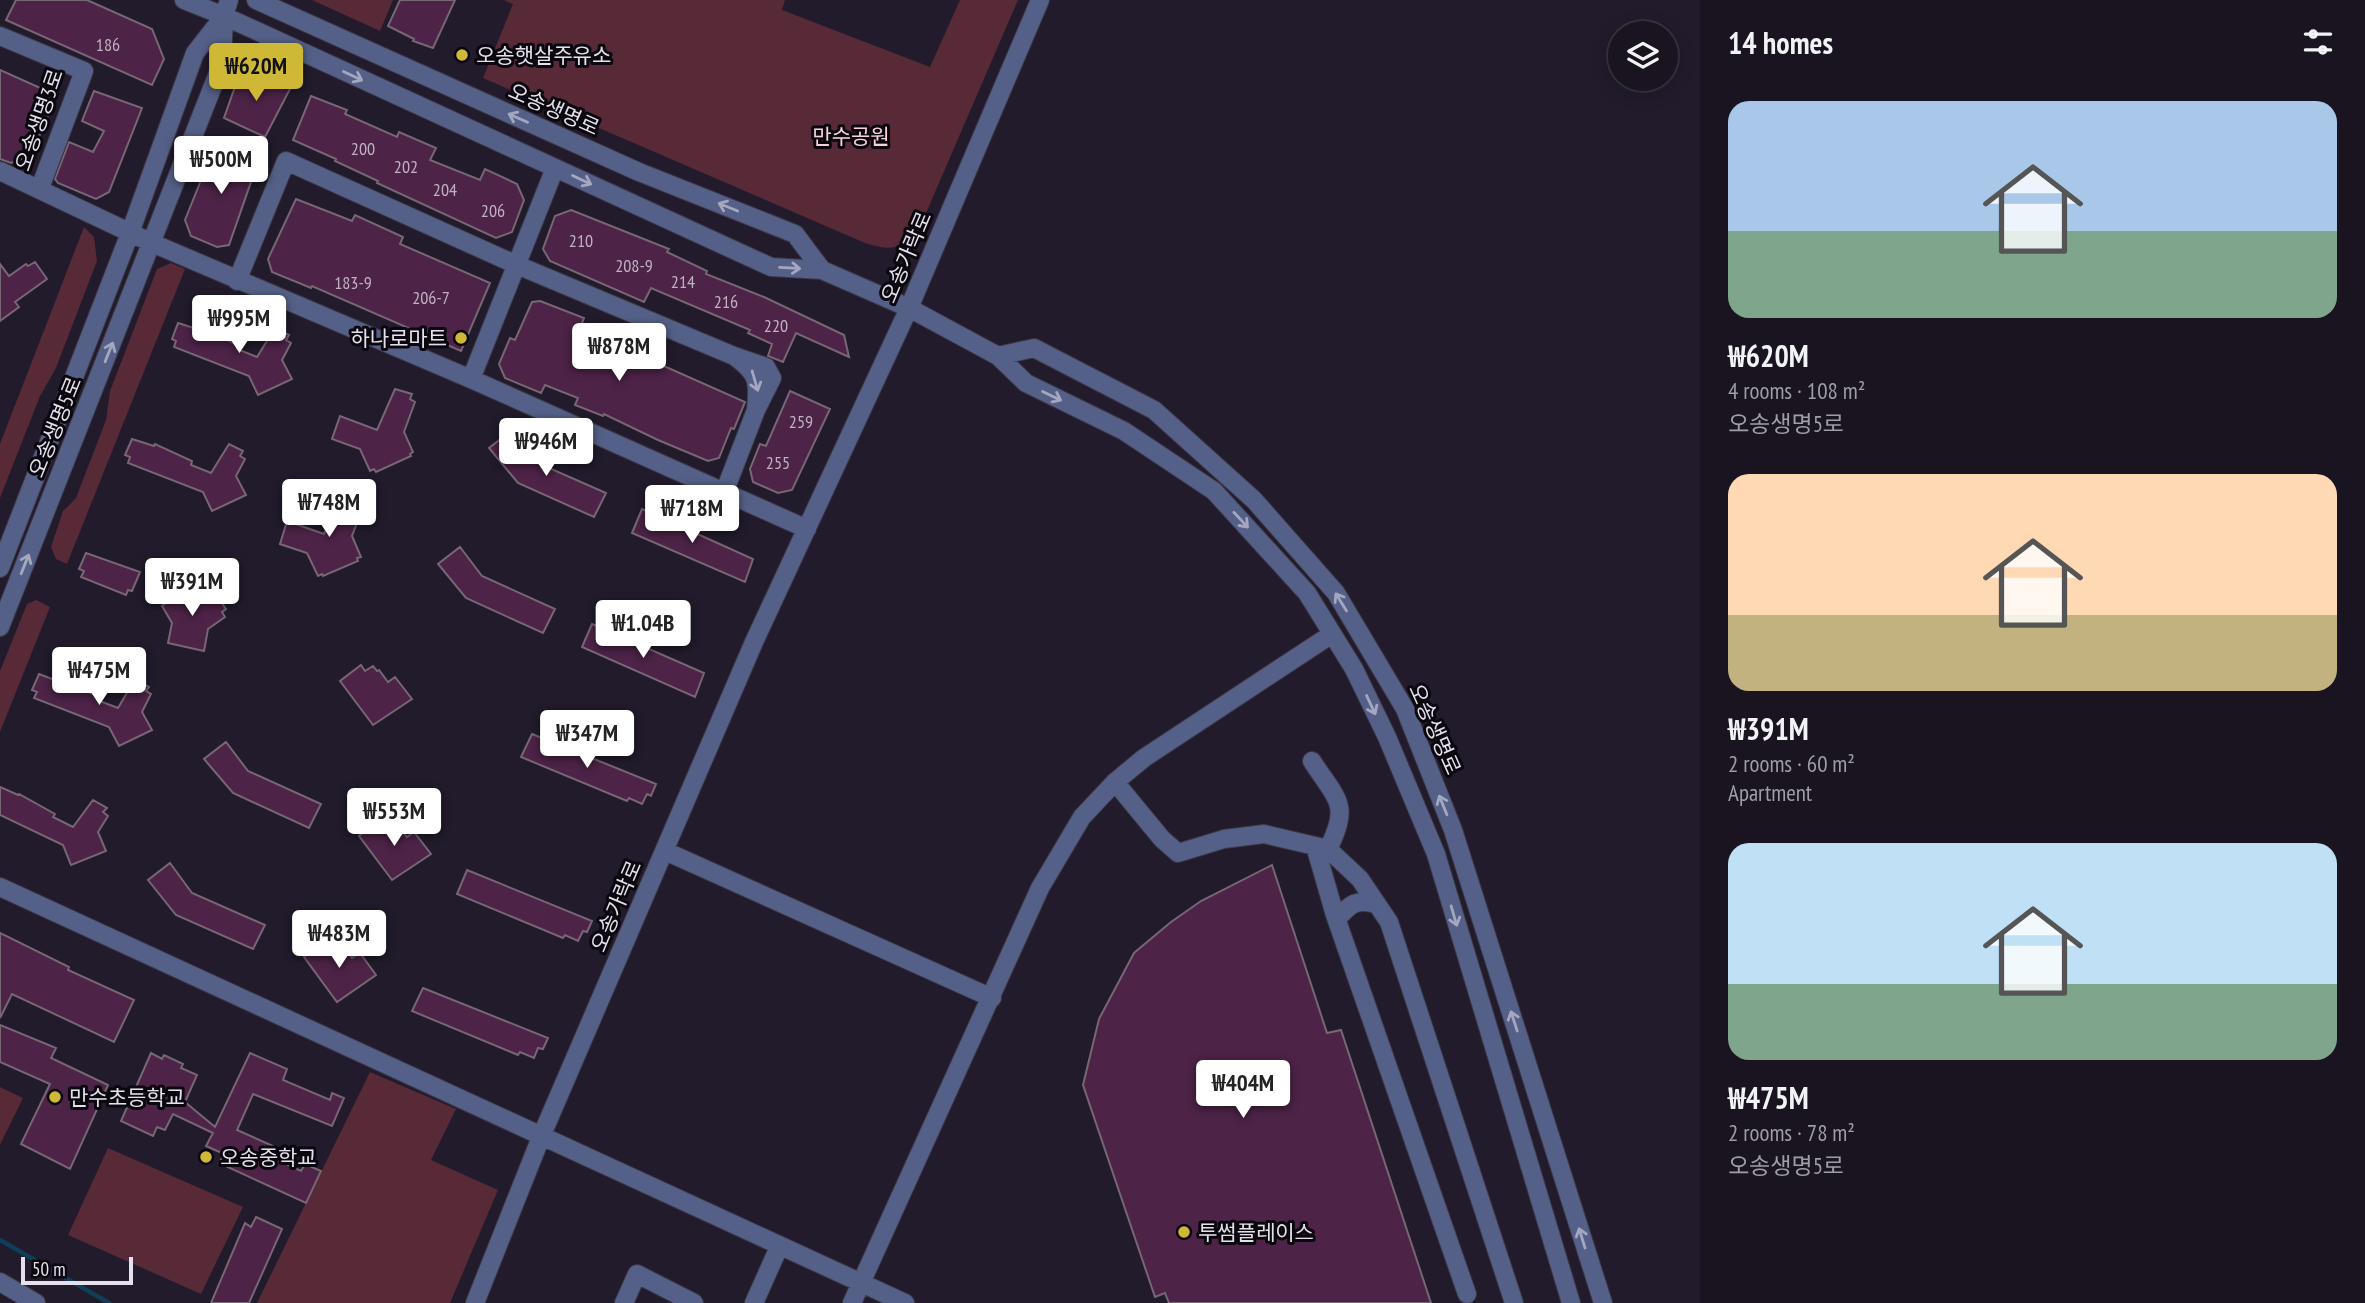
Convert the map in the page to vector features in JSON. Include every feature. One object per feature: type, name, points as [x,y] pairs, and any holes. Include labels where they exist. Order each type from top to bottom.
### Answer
[{"type":"street","name":"오송생명로","points":[[184,0],[227,8],[555,168],[771,267],[822,270],[909,309],[998,356],[1026,383],[1125,431],[1214,491],[1307,593],[1354,669],[1387,737],[1436,854],[1571,1303]]},
{"type":"street","name":"오송생명로","points":[[257,0],[639,172],[795,234],[822,270]]},
{"type":"street","name":"오송가락로","points":[[475,1303],[541,1137],[754,642],[909,309],[1040,0]]},
{"type":"street","name":"오송생명5로","points":[[0,568],[130,233],[195,53],[227,8]]},
{"type":"street","name":"오송생명5로","points":[[0,627],[222,63],[227,8]]},
{"type":"street","name":"오송생명3로","points":[[0,36],[84,71],[40,188]]},
{"type":"street","points":[[237,281],[286,161],[517,265],[765,367],[772,374],[771,382],[756,410],[724,493]]},
{"type":"street","points":[[471,379],[555,168]]},
{"type":"street","points":[[0,171],[237,281],[471,379],[807,529]]},
{"type":"street","name":"오송생명로","points":[[998,356],[1034,348],[1154,410],[1254,500],[1336,593],[1405,709],[1453,830],[1603,1303]]},
{"type":"street","points":[[852,1303],[1040,888],[1082,817],[1115,782],[1144,758],[1332,634]]},
{"type":"street","points":[[1312,761],[1341,806],[1339,827],[1321,848]]},
{"type":"street","points":[[1115,782],[1162,839],[1178,853],[1224,839],[1264,834],[1321,848],[1360,879],[1389,922],[1514,1303]]},
{"type":"street","points":[[1321,848],[1337,919],[1467,1294]]},
{"type":"street","points":[[665,851],[992,998]]},
{"type":"street","points":[[0,887],[905,1303]]},
{"type":"street","points":[[1337,919],[1349,905],[1363,901],[1377,904]]},
{"type":"street","points":[[754,1303],[779,1247]]},
{"type":"street","points":[[624,1303],[637,1274],[694,1303]]},
{"type":"street","points":[[0,1282],[36,1303]]},
{"type":"green space","points":[[312,0],[393,0],[380,31]]},
{"type":"green space","name":"만수공원","points":[[504,0],[785,0],[782,10],[930,67],[960,0],[1018,0],[920,227],[902,244],[890,248],[865,243],[483,78],[513,4]]},
{"type":"green space","points":[[84,227],[94,237],[97,261],[56,368],[40,396],[0,498],[0,444]]},
{"type":"green space","points":[[171,263],[185,269],[67,564],[56,559],[51,547],[63,511],[76,498],[106,420],[110,391],[157,269]]},
{"type":"green space","points":[[36,600],[50,607],[0,732],[0,671],[27,604]]},
{"type":"green space","points":[[370,1072],[456,1109],[431,1160],[498,1190],[450,1303],[257,1303]]},
{"type":"green space","points":[[0,1087],[23,1098],[0,1145]]},
{"type":"green space","points":[[108,1148],[243,1207],[201,1294],[68,1235]]},
{"type":"building","points":[[16,0],[87,0],[152,29],[164,59],[152,85],[6,20]]},
{"type":"building","points":[[400,0],[455,0],[433,48],[413,41],[414,39],[388,26]]},
{"type":"building","points":[[0,70],[47,91],[51,109],[31,155],[11,163],[0,159]]},
{"type":"building","points":[[257,72],[291,87],[265,137],[224,118],[237,81]]},
{"type":"building","points":[[94,91],[142,108],[109,192],[96,199],[58,183],[55,179],[69,142],[93,152],[104,131],[82,121]]},
{"type":"building","points":[[311,96],[347,110],[345,114],[397,137],[399,132],[436,148],[430,160],[480,180],[485,169],[517,184],[524,200],[512,232],[496,238],[377,183],[378,181],[335,161],[336,159],[293,140]]},
{"type":"building","points":[[216,143],[259,159],[229,245],[217,247],[191,236],[185,220]]},
{"type":"building","points":[[296,199],[352,221],[355,215],[403,237],[400,244],[490,283],[461,351],[312,286],[311,288],[272,272],[268,259]]},
{"type":"building","points":[[571,210],[669,249],[667,252],[707,271],[706,274],[764,297],[844,335],[849,357],[796,333],[783,362],[768,356],[772,344],[748,333],[750,330],[651,288],[644,302],[550,261],[543,249],[555,216]]},
{"type":"building","points":[[35,262],[47,279],[15,302],[19,307],[0,321],[0,264],[9,276],[26,264],[28,266]]},
{"type":"building","points":[[540,301],[584,318],[580,328],[636,351],[639,344],[652,350],[648,359],[745,402],[719,458],[708,461],[604,414],[603,416],[575,405],[578,398],[545,385],[541,393],[505,378],[499,364],[510,338],[515,340],[532,302]]},
{"type":"building","points":[[178,323],[200,330],[201,328],[257,357],[275,328],[289,335],[286,340],[291,343],[282,360],[292,379],[258,395],[249,376],[174,347],[176,341],[172,339]]},
{"type":"building","points":[[395,389],[412,394],[410,399],[415,402],[404,432],[413,452],[411,456],[376,472],[374,469],[370,471],[360,449],[332,439],[340,416],[377,430]]},
{"type":"building","points":[[790,391],[830,409],[792,490],[778,493],[753,482],[750,469],[760,444],[766,446]]},
{"type":"building","points":[[511,431],[533,461],[606,493],[594,517],[518,483],[489,448]]},
{"type":"building","points":[[132,439],[154,446],[155,444],[211,473],[229,444],[243,451],[240,456],[245,459],[236,476],[246,495],[212,511],[203,492],[128,463],[130,457],[125,455]]},
{"type":"building","points":[[343,493],[359,499],[358,504],[363,507],[352,536],[361,557],[357,558],[358,561],[318,576],[307,553],[280,544],[287,521],[324,534]]},
{"type":"building","points":[[642,509],[753,559],[745,582],[632,533]]},
{"type":"building","points":[[460,547],[482,576],[555,609],[543,633],[466,598],[438,564]]},
{"type":"building","points":[[86,553],[140,572],[132,591],[128,590],[126,595],[81,577],[84,571],[79,569]]},
{"type":"building","points":[[179,586],[192,607],[214,592],[226,609],[222,612],[225,617],[208,629],[204,651],[168,643],[172,623],[162,606],[166,603],[162,596]]},
{"type":"building","points":[[592,624],[704,673],[695,697],[582,647]]},
{"type":"building","points":[[361,665],[365,671],[373,666],[388,682],[395,677],[412,699],[373,725],[340,681]]},
{"type":"building","points":[[39,674],[60,682],[61,679],[99,697],[97,700],[118,708],[135,679],[149,687],[146,691],[151,694],[142,712],[152,730],[119,746],[109,727],[34,698],[37,692],[32,690]]},
{"type":"building","points":[[532,734],[656,784],[651,796],[647,794],[642,804],[629,798],[627,801],[521,757]]},
{"type":"building","points":[[226,742],[248,771],[321,804],[309,828],[233,793],[204,759]]},
{"type":"building","points":[[0,787],[19,794],[73,827],[93,800],[107,808],[103,812],[108,816],[98,832],[106,851],[71,865],[63,845],[0,815]]},
{"type":"building","points":[[380,820],[384,826],[392,821],[407,837],[414,832],[431,854],[392,880],[359,836]]},
{"type":"building","points":[[170,863],[192,893],[265,925],[253,949],[176,915],[148,880]]},
{"type":"building","points":[[1272,865],[1327,1033],[1341,1030],[1431,1303],[1169,1303],[1165,1293],[1155,1297],[1083,1085],[1099,1019],[1134,953],[1201,901]]},
{"type":"building","points":[[467,870],[592,921],[587,932],[583,931],[578,941],[565,935],[563,938],[457,894]]},
{"type":"building","points":[[0,933],[69,967],[68,970],[134,1000],[114,1042],[12,994],[0,1018]]},
{"type":"building","points":[[325,942],[329,948],[338,943],[352,958],[360,953],[376,975],[337,1002],[304,957]]},
{"type":"building","points":[[423,988],[548,1038],[543,1049],[538,1048],[534,1058],[520,1052],[518,1055],[412,1011]]},
{"type":"building","points":[[0,1025],[56,1048],[51,1058],[108,1085],[70,1169],[21,1144],[50,1084],[0,1062]]},
{"type":"building","points":[[151,1053],[162,1059],[164,1055],[183,1064],[181,1068],[197,1075],[185,1102],[215,1127],[250,1053],[287,1069],[283,1080],[330,1100],[332,1093],[344,1098],[332,1126],[253,1094],[237,1130],[273,1146],[269,1156],[301,1171],[305,1164],[321,1171],[306,1203],[219,1163],[224,1154],[206,1146],[213,1133],[173,1114],[165,1130],[157,1127],[153,1136],[121,1121]]},
{"type":"building","points":[[256,1217],[282,1229],[249,1303],[211,1303],[245,1223],[251,1227]]},
{"type":"waterway","points":[[0,1240],[109,1303]]},
{"type":"place","name":"오송햇살주유소","points":[[462,55]]},
{"type":"place","name":"하나로마트","points":[[461,338]]},
{"type":"place","name":"만수초등학교","points":[[55,1097]]},
{"type":"place","name":"오송중학교","points":[[206,1157]]},
{"type":"place","name":"투썸플레이스","points":[[1184,1232]]}]
